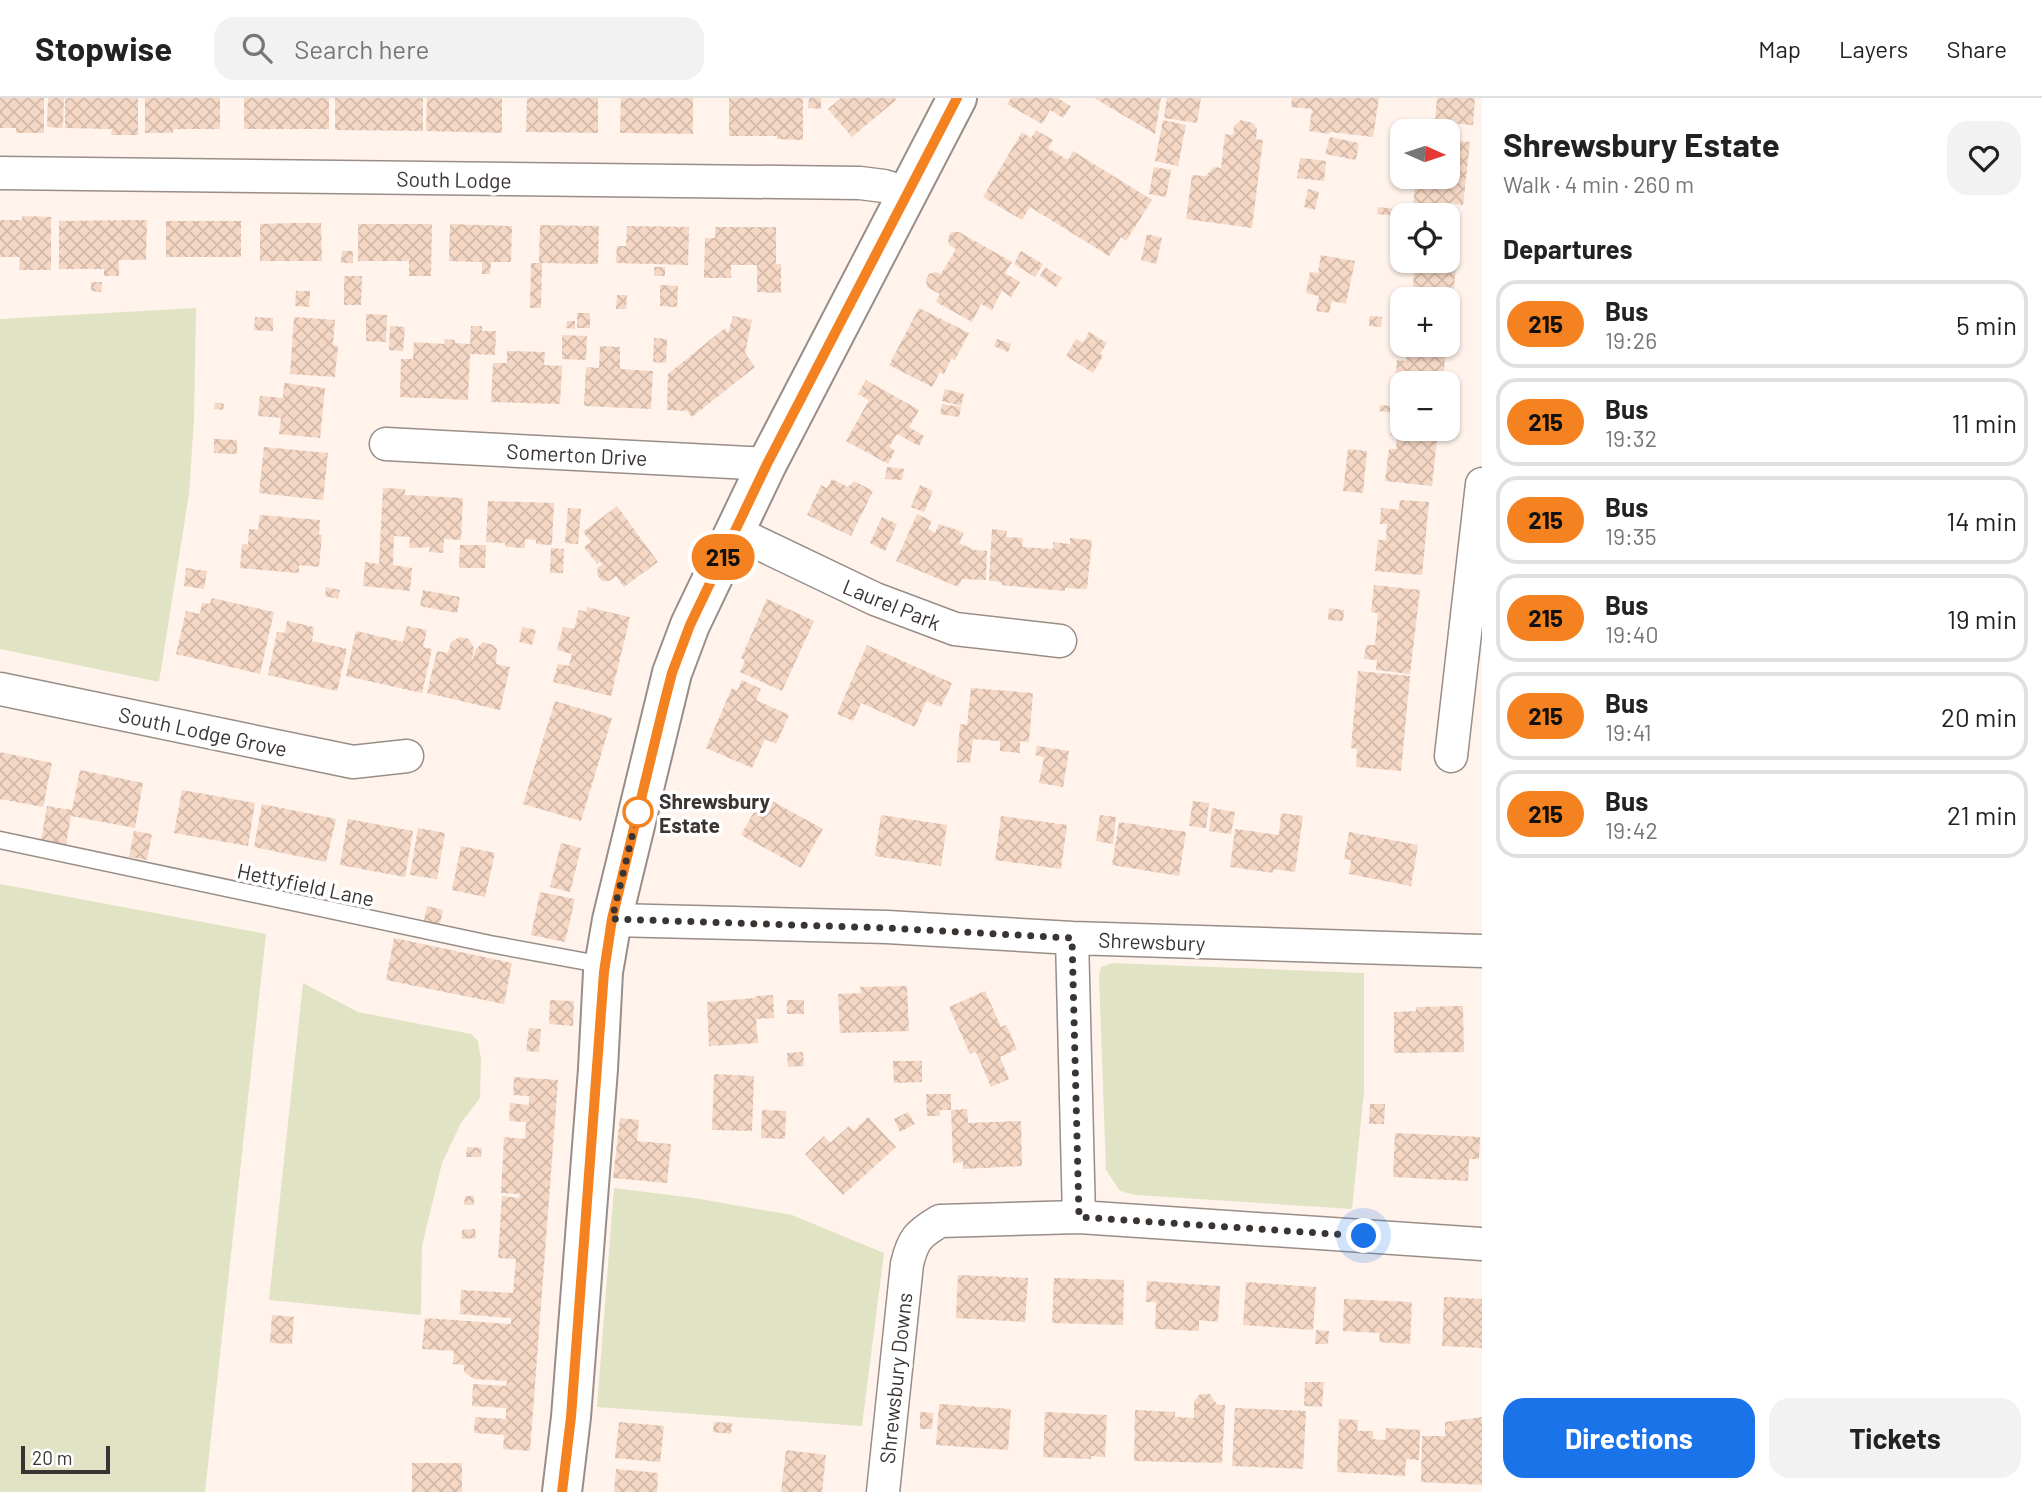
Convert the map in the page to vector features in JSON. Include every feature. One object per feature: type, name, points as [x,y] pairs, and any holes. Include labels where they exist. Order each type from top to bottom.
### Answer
[{"type":"street","points":[[562,1492],[571,1417],[605,965],[612,919],[672,673],[690,625],[767,464],[957,98]]},
{"type":"street","name":"South Lodge","points":[[0,173],[860,183],[907,193]]},
{"type":"street","name":"Somerton Drive","points":[[387,444],[767,464]]},
{"type":"street","points":[[1451,755],[1482,484]]},
{"type":"street","name":"Laurel Park","points":[[735,532],[875,599],[954,629],[1060,641]]},
{"type":"street","name":"South Lodge Grove","points":[[0,689],[353,762],[407,755]]},
{"type":"street","name":"Shrewsbury","points":[[612,919],[1482,951]]},
{"type":"street","points":[[1072,938],[1079,1217]]},
{"type":"street","name":"Shrewsbury Downs","points":[[883,1492],[907,1264],[912,1243],[923,1231],[940,1221],[1079,1217],[1482,1244]]},
{"type":"lane","name":"Hettyfield Lane","points":[[0,840],[490,944],[605,965]]},
{"type":"green space","points":[[196,308],[194,419],[189,494],[159,682],[0,649],[0,319]]},
{"type":"green space","points":[[0,884],[266,934],[205,1492],[0,1492]]},
{"type":"green space","points":[[1113,963],[1364,973],[1364,1092],[1352,1209],[1136,1195],[1120,1191],[1106,1170],[1099,975],[1101,967]]},
{"type":"green space","points":[[303,983],[358,1012],[471,1034],[478,1041],[481,1059],[480,1098],[461,1123],[442,1163],[422,1246],[421,1315],[269,1300]]},
{"type":"green space","points":[[614,1188],[694,1198],[792,1215],[884,1253],[862,1426],[597,1407]]},
{"type":"building","points":[[0,98],[44,98],[44,133],[16,133],[16,128],[0,128]]},
{"type":"building","points":[[48,98],[64,98],[63,128],[47,127]]},
{"type":"building","points":[[65,98],[138,98],[138,135],[111,135],[112,129],[65,128]]},
{"type":"building","points":[[145,98],[220,98],[220,129],[173,129],[173,133],[145,133]]},
{"type":"building","points":[[244,98],[329,98],[329,129],[244,129]]},
{"type":"building","points":[[335,98],[423,98],[423,131],[335,130]]},
{"type":"building","points":[[427,98],[502,98],[502,133],[426,131]]},
{"type":"building","points":[[527,98],[598,98],[598,133],[526,132]]},
{"type":"building","points":[[621,98],[693,98],[693,134],[620,133]]},
{"type":"building","points":[[729,98],[803,98],[803,140],[777,139],[777,136],[729,136]]},
{"type":"building","points":[[809,98],[821,98],[821,109],[808,108]]},
{"type":"building","points":[[841,98],[896,100],[852,137],[828,109]]},
{"type":"building","points":[[1011,98],[1060,98],[1071,106],[1063,118],[1050,110],[1042,124],[1007,104]]},
{"type":"building","points":[[1094,98],[1161,98],[1155,134]]},
{"type":"building","points":[[1167,98],[1201,98],[1197,123],[1164,118]]},
{"type":"building","points":[[1292,98],[1379,98],[1373,137],[1309,131],[1312,109],[1291,107]]},
{"type":"building","points":[[1437,98],[1475,98],[1473,125],[1460,124],[1460,119],[1435,119]]},
{"type":"building","points":[[1163,120],[1186,125],[1178,166],[1155,161]]},
{"type":"building","points":[[1241,120],[1253,123],[1257,129],[1256,139],[1263,140],[1252,228],[1186,219],[1192,175],[1206,176],[1214,167],[1221,168],[1225,134],[1233,135],[1234,126]]},
{"type":"building","points":[[1036,130],[1053,140],[1048,148],[1068,160],[1073,151],[1152,200],[1126,241],[1121,237],[1109,256],[1030,207],[1022,220],[983,197],[1022,132],[1031,138]]},
{"type":"building","points":[[1330,137],[1359,143],[1356,160],[1325,154]]},
{"type":"building","points":[[1460,141],[1470,142],[1463,205],[1413,203],[1415,189],[1460,189]]},
{"type":"building","points":[[1300,158],[1326,161],[1324,181],[1297,178]]},
{"type":"building","points":[[1154,167],[1171,170],[1166,197],[1149,194]]},
{"type":"building","points":[[1308,189],[1319,192],[1315,210],[1304,207]]},
{"type":"building","points":[[1378,207],[1390,208],[1390,216],[1377,214]]},
{"type":"building","points":[[22,216],[51,217],[51,270],[19,270],[20,257],[0,257],[0,220],[22,220]]},
{"type":"building","points":[[147,220],[146,260],[119,260],[119,276],[104,276],[104,269],[59,269],[59,221]]},
{"type":"building","points":[[166,221],[241,221],[241,257],[166,257]]},
{"type":"building","points":[[321,223],[322,261],[260,261],[260,224]]},
{"type":"building","points":[[358,224],[432,224],[431,276],[409,276],[409,261],[358,261]]},
{"type":"building","points":[[450,224],[512,226],[511,262],[491,262],[490,274],[482,274],[482,262],[449,261]]},
{"type":"building","points":[[540,225],[599,226],[598,264],[542,263],[541,308],[530,308],[531,263],[539,263]]},
{"type":"building","points":[[627,226],[689,227],[688,265],[616,263],[617,246],[626,246]]},
{"type":"building","points":[[715,227],[776,227],[776,264],[781,264],[781,293],[757,292],[757,265],[731,265],[731,278],[704,278],[705,238],[715,238]]},
{"type":"building","points":[[951,232],[959,232],[1012,262],[1005,273],[1020,282],[1011,297],[1002,291],[992,310],[981,304],[972,322],[936,302],[940,294],[927,287],[929,274],[941,274],[956,249],[949,245]]},
{"type":"building","points":[[1147,234],[1162,238],[1156,264],[1141,260]]},
{"type":"building","points":[[342,251],[353,251],[353,263],[341,263]]},
{"type":"building","points":[[1021,251],[1043,264],[1035,277],[1014,264]]},
{"type":"building","points":[[1321,255],[1355,261],[1346,304],[1332,301],[1329,313],[1316,311],[1319,296],[1306,293],[1310,272],[1318,273]]},
{"type":"building","points":[[654,267],[665,267],[665,276],[654,276]]},
{"type":"building","points":[[1045,267],[1062,278],[1056,287],[1040,276]]},
{"type":"building","points":[[1414,273],[1455,273],[1454,287],[1413,287]]},
{"type":"building","points":[[344,276],[362,276],[361,305],[344,305]]},
{"type":"building","points":[[91,282],[102,282],[101,292],[91,291]]},
{"type":"building","points":[[660,285],[678,286],[677,307],[660,306]]},
{"type":"building","points":[[296,291],[310,291],[309,307],[295,306]]},
{"type":"building","points":[[617,295],[627,295],[626,309],[616,309]]},
{"type":"building","points":[[919,308],[969,333],[955,360],[951,359],[944,374],[940,372],[932,387],[889,365]]},
{"type":"building","points":[[577,313],[590,313],[590,328],[577,328]]},
{"type":"building","points":[[366,314],[387,315],[386,342],[366,341]]},
{"type":"building","points":[[733,316],[752,320],[745,353],[755,367],[692,417],[687,411],[667,410],[668,374],[725,328],[728,333]]},
{"type":"building","points":[[1370,316],[1382,317],[1381,327],[1369,326]]},
{"type":"building","points":[[255,317],[273,318],[273,331],[254,330]]},
{"type":"building","points":[[294,317],[335,320],[333,345],[338,346],[335,377],[290,374]]},
{"type":"building","points":[[567,321],[575,321],[575,329],[566,328]]},
{"type":"building","points":[[390,326],[405,327],[403,351],[389,350]]},
{"type":"building","points":[[471,326],[482,326],[482,331],[496,331],[495,355],[470,354],[468,400],[400,397],[401,359],[413,359],[414,342],[444,344],[445,339],[470,344]]},
{"type":"building","points":[[1089,332],[1107,343],[1093,373],[1066,356],[1076,339],[1083,343]]},
{"type":"building","points":[[562,335],[587,336],[586,360],[562,359]]},
{"type":"building","points":[[654,338],[667,339],[666,363],[653,362]]},
{"type":"building","points":[[997,339],[1011,344],[1008,352],[994,346]]},
{"type":"building","points":[[600,346],[620,347],[620,369],[653,371],[651,409],[584,406],[586,367],[599,368]]},
{"type":"building","points":[[507,351],[545,352],[544,365],[562,366],[560,404],[491,402],[493,363],[507,363]]},
{"type":"building","points":[[1406,357],[1445,357],[1444,371],[1396,371],[1397,360],[1406,361]]},
{"type":"building","points":[[866,380],[919,410],[909,427],[924,436],[919,446],[897,434],[889,447],[895,451],[888,464],[846,441],[869,400],[858,394]]},
{"type":"building","points":[[284,383],[325,388],[320,438],[279,434],[281,418],[258,416],[260,396],[283,398]]},
{"type":"building","points":[[945,389],[964,394],[961,406],[942,401]]},
{"type":"building","points":[[215,402],[224,404],[223,410],[214,409]]},
{"type":"building","points":[[942,404],[961,407],[959,417],[940,414]]},
{"type":"building","points":[[1380,405],[1390,406],[1390,413],[1379,411]]},
{"type":"building","points":[[214,439],[237,440],[237,454],[214,453]]},
{"type":"building","points":[[1397,441],[1437,441],[1432,486],[1385,481],[1389,449],[1396,449]]},
{"type":"building","points":[[264,447],[328,453],[323,500],[259,493]]},
{"type":"building","points":[[1348,449],[1367,451],[1363,493],[1343,491]]},
{"type":"building","points":[[887,467],[904,469],[902,480],[885,479]]},
{"type":"building","points":[[832,479],[848,487],[854,481],[873,491],[851,536],[807,515],[821,485],[827,488]]},
{"type":"building","points":[[920,485],[933,491],[924,512],[911,507]]},
{"type":"building","points":[[383,488],[405,489],[405,495],[463,498],[461,540],[444,539],[443,553],[429,552],[430,547],[409,548],[410,537],[394,536],[393,565],[412,568],[410,591],[363,586],[365,562],[379,564]]},
{"type":"building","points":[[1400,500],[1429,502],[1422,575],[1375,571],[1378,540],[1386,540],[1387,524],[1380,524],[1381,508],[1399,510]]},
{"type":"building","points":[[488,501],[554,503],[552,545],[536,544],[536,540],[525,539],[525,548],[486,542]]},
{"type":"building","points":[[617,506],[658,562],[624,587],[616,576],[609,581],[602,581],[597,574],[598,567],[602,565],[600,561],[597,564],[584,547],[591,542],[583,532]]},
{"type":"building","points":[[568,508],[581,509],[578,544],[565,543]]},
{"type":"building","points":[[917,514],[932,521],[928,529],[935,533],[939,524],[950,527],[964,533],[959,543],[974,550],[987,551],[986,580],[962,579],[958,587],[896,561]]},
{"type":"building","points":[[260,515],[320,520],[319,535],[322,535],[319,567],[299,565],[299,573],[240,568],[242,544],[248,544],[249,529],[258,530]]},
{"type":"building","points":[[882,517],[897,524],[885,551],[870,543]]},
{"type":"building","points":[[992,529],[1007,531],[1006,537],[1023,538],[1022,547],[1053,549],[1053,542],[1070,544],[1070,538],[1092,540],[1087,589],[1065,588],[1065,591],[1001,585],[1002,582],[989,581]]},
{"type":"building","points":[[460,545],[486,545],[485,568],[459,568]]},
{"type":"building","points":[[551,548],[564,549],[563,573],[550,573]]},
{"type":"building","points":[[186,568],[207,571],[204,589],[184,586]]},
{"type":"building","points":[[1374,585],[1420,590],[1410,674],[1376,670],[1377,660],[1364,659],[1366,645],[1375,645],[1378,613],[1371,612]]},
{"type":"building","points":[[326,587],[340,590],[338,599],[325,596]]},
{"type":"building","points":[[423,590],[460,597],[457,613],[420,606]]},
{"type":"building","points":[[212,598],[274,612],[260,674],[176,654],[186,611],[200,614],[202,603],[210,604]]},
{"type":"building","points":[[767,599],[814,621],[782,691],[740,672],[745,660],[741,658]]},
{"type":"building","points":[[587,607],[630,617],[611,696],[553,682],[558,664],[569,666],[572,654],[557,650],[563,627],[574,629],[579,610],[586,612]]},
{"type":"building","points":[[1329,608],[1344,610],[1343,621],[1328,620]]},
{"type":"building","points":[[287,621],[314,627],[312,641],[347,649],[337,691],[268,675],[277,632],[285,633]]},
{"type":"building","points":[[407,626],[427,630],[423,647],[432,649],[422,693],[346,676],[356,631],[403,642]]},
{"type":"building","points":[[522,627],[536,630],[532,645],[519,642]]},
{"type":"building","points":[[460,637],[469,639],[474,648],[473,659],[476,649],[483,642],[497,649],[496,664],[510,667],[500,710],[427,693],[437,651],[448,653],[451,642]]},
{"type":"building","points":[[867,645],[952,683],[941,707],[926,701],[915,727],[861,703],[853,721],[837,714]]},
{"type":"building","points":[[1358,671],[1410,676],[1401,771],[1356,767],[1357,749],[1351,748]]},
{"type":"building","points":[[742,680],[761,689],[756,700],[789,715],[776,744],[765,739],[752,768],[706,748],[732,688],[737,691]]},
{"type":"building","points":[[971,688],[1033,693],[1029,742],[1020,741],[1020,753],[1000,751],[1000,741],[973,739],[970,763],[957,762],[960,724],[967,725]]},
{"type":"building","points":[[555,701],[612,718],[581,821],[523,804]]},
{"type":"building","points":[[1037,746],[1069,751],[1063,787],[1039,783],[1044,757],[1035,755]]},
{"type":"building","points":[[0,752],[52,763],[43,807],[0,799]]},
{"type":"building","points":[[80,770],[143,783],[135,828],[71,816],[66,845],[41,841],[47,806],[72,810]]},
{"type":"building","points":[[182,790],[255,803],[248,846],[174,833]]},
{"type":"building","points":[[763,796],[823,829],[801,868],[741,835]]},
{"type":"building","points":[[1193,801],[1209,803],[1206,828],[1189,826]]},
{"type":"building","points":[[262,804],[336,819],[326,862],[254,847]]},
{"type":"building","points":[[1212,808],[1235,812],[1231,834],[1209,831]]},
{"type":"building","points":[[1281,813],[1303,816],[1295,872],[1274,869],[1273,873],[1230,867],[1235,829],[1279,835]]},
{"type":"building","points":[[881,815],[947,825],[941,866],[875,856]]},
{"type":"building","points":[[1100,815],[1116,817],[1113,844],[1096,841]]},
{"type":"building","points":[[1001,816],[1067,825],[1061,869],[995,860]]},
{"type":"building","points":[[348,819],[413,831],[405,877],[340,865]]},
{"type":"building","points":[[1119,822],[1186,832],[1179,876],[1112,865]]},
{"type":"building","points":[[418,828],[445,833],[437,879],[410,875]]},
{"type":"building","points":[[134,831],[152,834],[147,860],[129,857]]},
{"type":"building","points":[[1349,832],[1418,845],[1411,886],[1349,874],[1351,860],[1344,859]]},
{"type":"building","points":[[561,843],[581,848],[570,892],[550,887]]},
{"type":"building","points":[[461,846],[495,853],[485,897],[452,890]]},
{"type":"building","points":[[540,892],[575,899],[565,942],[531,935]]},
{"type":"building","points":[[427,906],[443,910],[440,924],[424,921]]},
{"type":"building","points":[[394,938],[512,963],[504,1004],[386,980]]},
{"type":"building","points":[[907,986],[909,1031],[840,1033],[838,994],[861,993],[860,987]]},
{"type":"building","points":[[985,991],[1001,1027],[1006,1025],[1017,1049],[1000,1057],[1009,1079],[991,1087],[976,1052],[970,1054],[949,1007]]},
{"type":"building","points":[[773,995],[774,1018],[756,1019],[758,1043],[709,1046],[707,1002]]},
{"type":"building","points":[[550,1000],[574,1001],[573,1026],[549,1024]]},
{"type":"building","points":[[787,1000],[804,1000],[804,1014],[787,1014]]},
{"type":"building","points":[[1463,1006],[1464,1052],[1394,1053],[1394,1012],[1416,1011],[1416,1007]]},
{"type":"building","points":[[529,1028],[541,1029],[539,1052],[526,1051]]},
{"type":"building","points":[[803,1052],[804,1066],[788,1067],[787,1053]]},
{"type":"building","points":[[893,1061],[922,1061],[922,1082],[894,1083]]},
{"type":"building","points":[[714,1074],[754,1076],[752,1131],[712,1130]]},
{"type":"building","points":[[514,1077],[558,1080],[530,1451],[503,1449],[504,1435],[474,1433],[475,1417],[506,1419],[506,1408],[472,1406],[473,1384],[506,1386],[507,1381],[474,1379],[464,1372],[464,1365],[453,1364],[454,1351],[422,1349],[425,1318],[511,1324],[511,1318],[460,1314],[461,1290],[513,1293],[516,1259],[498,1258],[502,1196],[519,1198],[520,1194],[501,1193],[504,1137],[525,1139],[526,1122],[509,1121],[510,1103],[529,1105],[529,1096],[513,1095]]},
{"type":"building","points":[[926,1094],[951,1094],[951,1110],[940,1110],[940,1116],[927,1116]]},
{"type":"building","points":[[1370,1104],[1385,1104],[1384,1124],[1369,1124]]},
{"type":"building","points":[[967,1109],[968,1123],[1021,1121],[1022,1166],[963,1169],[963,1162],[953,1163],[951,1110]]},
{"type":"building","points":[[762,1110],[786,1111],[785,1139],[761,1138]]},
{"type":"building","points":[[908,1112],[915,1124],[900,1132],[894,1119]]},
{"type":"building","points":[[868,1117],[896,1147],[843,1195],[805,1154],[824,1136],[830,1143],[849,1126],[854,1131]]},
{"type":"building","points":[[620,1118],[639,1120],[637,1141],[671,1144],[667,1183],[613,1178]]},
{"type":"building","points":[[1395,1133],[1480,1137],[1479,1159],[1469,1159],[1468,1181],[1393,1177]]},
{"type":"building","points":[[467,1147],[482,1148],[481,1157],[466,1157]]},
{"type":"building","points":[[465,1196],[474,1196],[474,1205],[464,1205]]},
{"type":"building","points":[[475,1229],[476,1238],[462,1239],[462,1230]]},
{"type":"building","points":[[958,1275],[1028,1278],[1025,1322],[956,1318]]},
{"type":"building","points":[[1054,1278],[1124,1280],[1123,1325],[1052,1323]]},
{"type":"building","points":[[1147,1281],[1220,1286],[1218,1322],[1199,1320],[1199,1331],[1155,1329],[1156,1302],[1146,1302]]},
{"type":"building","points":[[1246,1282],[1316,1287],[1313,1330],[1243,1325]]},
{"type":"building","points":[[1444,1297],[1482,1299],[1482,1348],[1442,1346]]},
{"type":"building","points":[[1344,1299],[1412,1302],[1410,1344],[1379,1342],[1380,1333],[1343,1331]]},
{"type":"building","points":[[272,1315],[294,1317],[292,1344],[270,1343]]},
{"type":"building","points":[[1316,1330],[1329,1331],[1328,1344],[1315,1344]]},
{"type":"building","points":[[1305,1382],[1324,1382],[1322,1407],[1304,1406]]},
{"type":"building","points":[[1200,1394],[1210,1394],[1217,1405],[1225,1405],[1222,1463],[1134,1461],[1135,1410],[1175,1412],[1175,1417],[1194,1418],[1194,1401]]},
{"type":"building","points":[[939,1404],[1011,1409],[1008,1450],[936,1445]]},
{"type":"building","points":[[1235,1408],[1306,1411],[1303,1469],[1232,1466]]},
{"type":"building","points":[[920,1412],[933,1413],[932,1429],[920,1429]]},
{"type":"building","points":[[1045,1412],[1107,1415],[1105,1457],[1043,1457]]},
{"type":"building","points":[[1482,1417],[1482,1485],[1421,1482],[1422,1436],[1445,1436],[1445,1422]]},
{"type":"building","points":[[1339,1419],[1358,1420],[1357,1431],[1373,1431],[1373,1439],[1385,1440],[1386,1428],[1420,1430],[1419,1460],[1406,1459],[1405,1476],[1337,1472]]},
{"type":"building","points":[[619,1422],[664,1426],[660,1462],[615,1458]]},
{"type":"building","points":[[714,1422],[732,1423],[731,1434],[713,1432]]},
{"type":"building","points":[[786,1450],[826,1455],[822,1492],[781,1492]]},
{"type":"building","points":[[412,1463],[462,1463],[462,1492],[412,1492]]},
{"type":"building","points":[[616,1469],[658,1473],[657,1492],[614,1492]]},
{"type":"bus line","name":"215","points":[[562,1492],[571,1417],[604,972],[612,919],[672,673],[690,625],[767,464],[957,98]]},
{"type":"place","name":"Shrewsbury Estate","points":[[638,812]]},
{"type":"route","points":[[638,812],[612,919],[887,928],[1072,938],[1079,1217],[1364,1236]]}]
